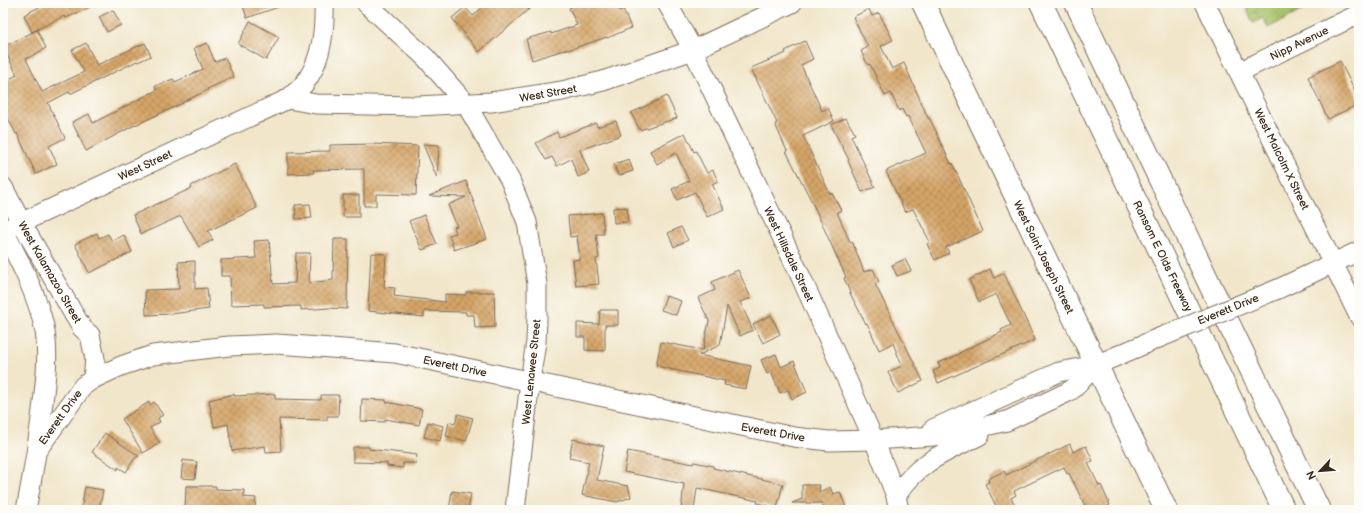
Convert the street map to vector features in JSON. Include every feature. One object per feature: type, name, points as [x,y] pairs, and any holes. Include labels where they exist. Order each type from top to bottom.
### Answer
[{"type":"main road","name":"West Saint Joseph Street","points":[[923,3],[1166,510]]},
{"type":"main road","points":[[1026,3],[1054,50],[1129,187]]},
{"type":"main road","name":"Ransom E Olds Freeway","points":[[1041,3],[1284,510]]},
{"type":"main road","points":[[1076,3],[1205,275],[1319,510]]},
{"type":"main road","points":[[1093,3],[1118,62],[1151,133],[1180,204],[1205,275]]},
{"type":"street","name":"West Street","points":[[3,230],[288,99],[304,84],[314,64],[321,44],[325,21],[324,3]]},
{"type":"street","name":"West Lenawee Street","points":[[366,3],[426,58],[466,104],[510,180],[527,222],[537,284],[536,342],[515,510]]},
{"type":"street","name":"West Hillsdale Street","points":[[667,3],[693,50],[800,275],[874,440],[897,503]]},
{"type":"street","name":"West Street","points":[[288,99],[316,104],[418,106],[491,102],[562,91],[603,82],[693,50],[792,3]]},
{"type":"street","name":"West Malcolm X Street","points":[[1205,3],[1359,316]]},
{"type":"street","name":"Nipp Avenue","points":[[1239,72],[1359,14]]},
{"type":"street","name":"West Kalamazoo Street","points":[[3,187],[72,313],[82,328],[90,335],[95,359],[93,379]]},
{"type":"street","name":"West Kalamazoo Street","points":[[3,230],[36,300],[44,328],[47,352],[38,449],[26,510]]},
{"type":"street","name":"Everett Drive","points":[[907,438],[944,425],[1059,372],[1096,364],[1278,289],[1359,251]]},
{"type":"street","name":"Everett Drive","points":[[38,449],[83,386],[93,379],[121,366],[153,354],[229,346],[276,344],[395,353],[794,437],[829,441],[907,438],[958,432],[1007,421],[1068,392],[1074,388],[1096,364]]},
{"type":"street","points":[[897,503],[908,479],[924,464],[1007,421]]},
{"type":"green space","points":[[1244,3],[1315,4],[1268,28],[1263,18],[1253,23]]},
{"type":"building","points":[[47,3],[99,3],[66,18],[64,16],[32,32],[24,15]]},
{"type":"building","points":[[242,3],[284,3],[284,5],[247,18]]},
{"type":"building","points":[[487,3],[536,3],[479,52],[452,18],[465,7],[473,16]]},
{"type":"building","points":[[579,3],[617,3],[620,11],[623,9],[631,28],[607,38],[532,60],[526,39],[551,32],[551,34],[577,25],[569,8]]},
{"type":"building","points":[[869,9],[872,16],[879,13],[893,40],[881,46],[892,69],[904,63],[928,118],[937,133],[951,164],[952,163],[983,231],[946,247],[949,253],[935,260],[927,244],[930,242],[913,209],[905,212],[886,171],[926,153],[908,116],[906,117],[902,109],[899,111],[891,93],[885,96],[870,64],[868,65],[861,51],[868,47],[853,17]]},
{"type":"building","points":[[113,10],[121,25],[107,32],[99,17]]},
{"type":"building","points":[[250,21],[279,37],[266,60],[238,44]]},
{"type":"building","points":[[37,30],[46,48],[26,59],[42,92],[84,72],[72,50],[86,43],[97,65],[145,43],[151,56],[138,62],[137,61],[70,94],[69,92],[48,103],[65,138],[49,146],[57,164],[36,174],[17,133],[16,134],[3,108],[3,82],[17,75],[3,47]]},
{"type":"building","points":[[805,41],[813,59],[801,65],[822,111],[828,108],[834,121],[803,136],[830,194],[832,193],[841,210],[837,212],[850,242],[852,241],[864,272],[873,269],[879,282],[875,284],[923,381],[898,393],[888,372],[902,366],[893,343],[879,350],[867,323],[866,324],[851,295],[844,278],[846,277],[812,202],[786,151],[775,124],[777,123],[751,68],[786,53],[785,51]]},
{"type":"building","points":[[207,43],[215,62],[225,58],[234,77],[131,127],[86,151],[72,122],[89,114],[93,123],[157,90],[155,86],[173,79],[175,82],[203,69],[194,48]]},
{"type":"building","points":[[1340,61],[1359,100],[1359,104],[1328,119],[1308,77]]},
{"type":"building","points":[[667,96],[677,118],[640,130],[631,113]]},
{"type":"building","points":[[846,118],[855,134],[851,136],[875,187],[862,192],[848,161],[849,160],[831,125]]},
{"type":"building","points":[[616,121],[621,135],[580,150],[589,172],[578,177],[571,159],[557,166],[552,157],[546,160],[536,143],[557,132],[559,137],[596,123],[597,127]]},
{"type":"building","points":[[685,133],[694,152],[696,151],[707,173],[713,170],[718,181],[712,184],[724,209],[707,217],[695,192],[677,200],[672,189],[689,181],[676,153],[657,164],[650,151]]},
{"type":"building","points":[[372,144],[418,146],[416,195],[376,194],[376,206],[364,206],[364,169],[313,170],[314,173],[288,174],[288,152],[330,151],[330,145]]},
{"type":"building","points":[[423,144],[439,145],[437,178]]},
{"type":"building","points":[[629,159],[633,171],[618,176],[614,164]]},
{"type":"building","points":[[235,164],[257,208],[208,231],[213,240],[199,247],[181,216],[141,234],[133,215],[192,188],[191,186]]},
{"type":"building","points":[[466,181],[487,239],[454,250],[449,235],[456,233],[454,227],[457,226],[448,205],[466,197],[429,196]]},
{"type":"building","points":[[343,195],[359,195],[359,217],[343,217]]},
{"type":"building","points":[[310,204],[312,218],[296,219],[295,205]]},
{"type":"building","points":[[627,207],[628,222],[614,223],[613,208]]},
{"type":"building","points":[[602,213],[604,234],[596,234],[599,258],[596,259],[599,284],[576,286],[573,260],[580,259],[577,236],[570,237],[568,216]]},
{"type":"building","points":[[424,215],[437,244],[422,250],[409,221]]},
{"type":"building","points":[[681,227],[688,240],[674,247],[668,233]]},
{"type":"building","points":[[97,233],[99,238],[108,234],[112,241],[124,235],[132,252],[89,273],[75,244]]},
{"type":"building","points":[[334,239],[348,239],[347,309],[329,308],[301,310],[301,306],[264,307],[264,304],[231,305],[230,276],[221,276],[221,260],[256,258],[254,241],[269,240],[273,284],[295,283],[296,253],[310,253],[309,283],[333,280]]},
{"type":"building","points":[[371,253],[386,254],[384,287],[395,288],[394,296],[445,302],[445,294],[466,295],[466,292],[494,292],[495,327],[475,328],[474,315],[466,315],[466,312],[424,311],[424,317],[368,311]]},
{"type":"building","points":[[905,259],[911,271],[897,276],[892,265]]},
{"type":"building","points":[[195,261],[195,289],[207,288],[209,309],[171,314],[146,315],[145,290],[179,289],[178,262]]},
{"type":"building","points":[[990,269],[994,278],[1004,273],[1035,340],[938,383],[933,371],[940,368],[938,363],[960,354],[959,353],[1002,332],[1001,330],[1011,325],[996,294],[979,302],[969,280]]},
{"type":"building","points":[[738,270],[751,298],[740,302],[753,330],[740,336],[727,306],[720,345],[699,355],[751,366],[746,389],[724,385],[725,381],[656,366],[661,342],[703,350],[709,321],[698,298],[715,290],[712,282]]},
{"type":"building","points":[[666,296],[681,301],[676,315],[661,310]]},
{"type":"building","points":[[600,310],[618,310],[618,325],[605,325],[605,351],[585,350],[585,337],[577,337],[577,323],[599,324]]},
{"type":"building","points":[[771,315],[780,334],[763,343],[753,324]]},
{"type":"building","points":[[776,354],[781,367],[794,361],[807,392],[792,399],[788,390],[780,393],[771,372],[767,374],[761,360]]},
{"type":"building","points":[[234,394],[234,396],[275,394],[275,399],[321,400],[321,395],[339,395],[338,416],[327,416],[327,420],[279,419],[281,451],[266,452],[265,446],[232,451],[228,424],[214,427],[209,400]]},
{"type":"building","points":[[362,399],[386,400],[386,402],[422,409],[419,425],[385,419],[385,422],[361,421]]},
{"type":"building","points":[[149,402],[150,405],[154,402],[163,415],[158,418],[160,422],[150,428],[160,443],[143,453],[122,419]]},
{"type":"building","points":[[458,414],[473,418],[466,441],[446,436],[449,422],[455,424]]},
{"type":"building","points":[[428,422],[443,426],[440,441],[424,437]]},
{"type":"building","points":[[105,433],[139,456],[135,458],[126,472],[118,467],[118,470],[92,452]]},
{"type":"building","points":[[573,439],[604,446],[597,480],[628,486],[631,497],[617,502],[582,495],[589,462],[569,458]]},
{"type":"building","points":[[1070,444],[1073,452],[1086,446],[1093,461],[1088,463],[1099,486],[1101,485],[1110,505],[1101,510],[1087,510],[1069,473],[1067,474],[1064,467],[1014,491],[1016,495],[1011,498],[1015,505],[1006,510],[998,510],[985,484],[989,482],[988,479],[1004,471],[1006,475]]},
{"type":"building","points":[[353,447],[369,447],[369,449],[417,455],[416,463],[403,463],[403,468],[387,466],[387,463],[353,462]]},
{"type":"building","points":[[628,451],[693,464],[694,462],[713,466],[713,468],[783,484],[777,508],[757,503],[758,501],[697,488],[694,510],[681,510],[684,484],[624,472]]},
{"type":"building","points":[[183,460],[197,462],[195,479],[181,478]]},
{"type":"building","points":[[802,485],[820,485],[819,492],[830,487],[833,494],[840,492],[847,510],[824,510],[822,503],[792,503],[802,499]]},
{"type":"building","points":[[186,486],[216,486],[216,489],[244,490],[244,497],[256,498],[255,510],[185,510]]},
{"type":"building","points":[[85,487],[103,490],[99,510],[81,510]]},
{"type":"building","points":[[452,491],[471,494],[468,510],[449,510]]}]
